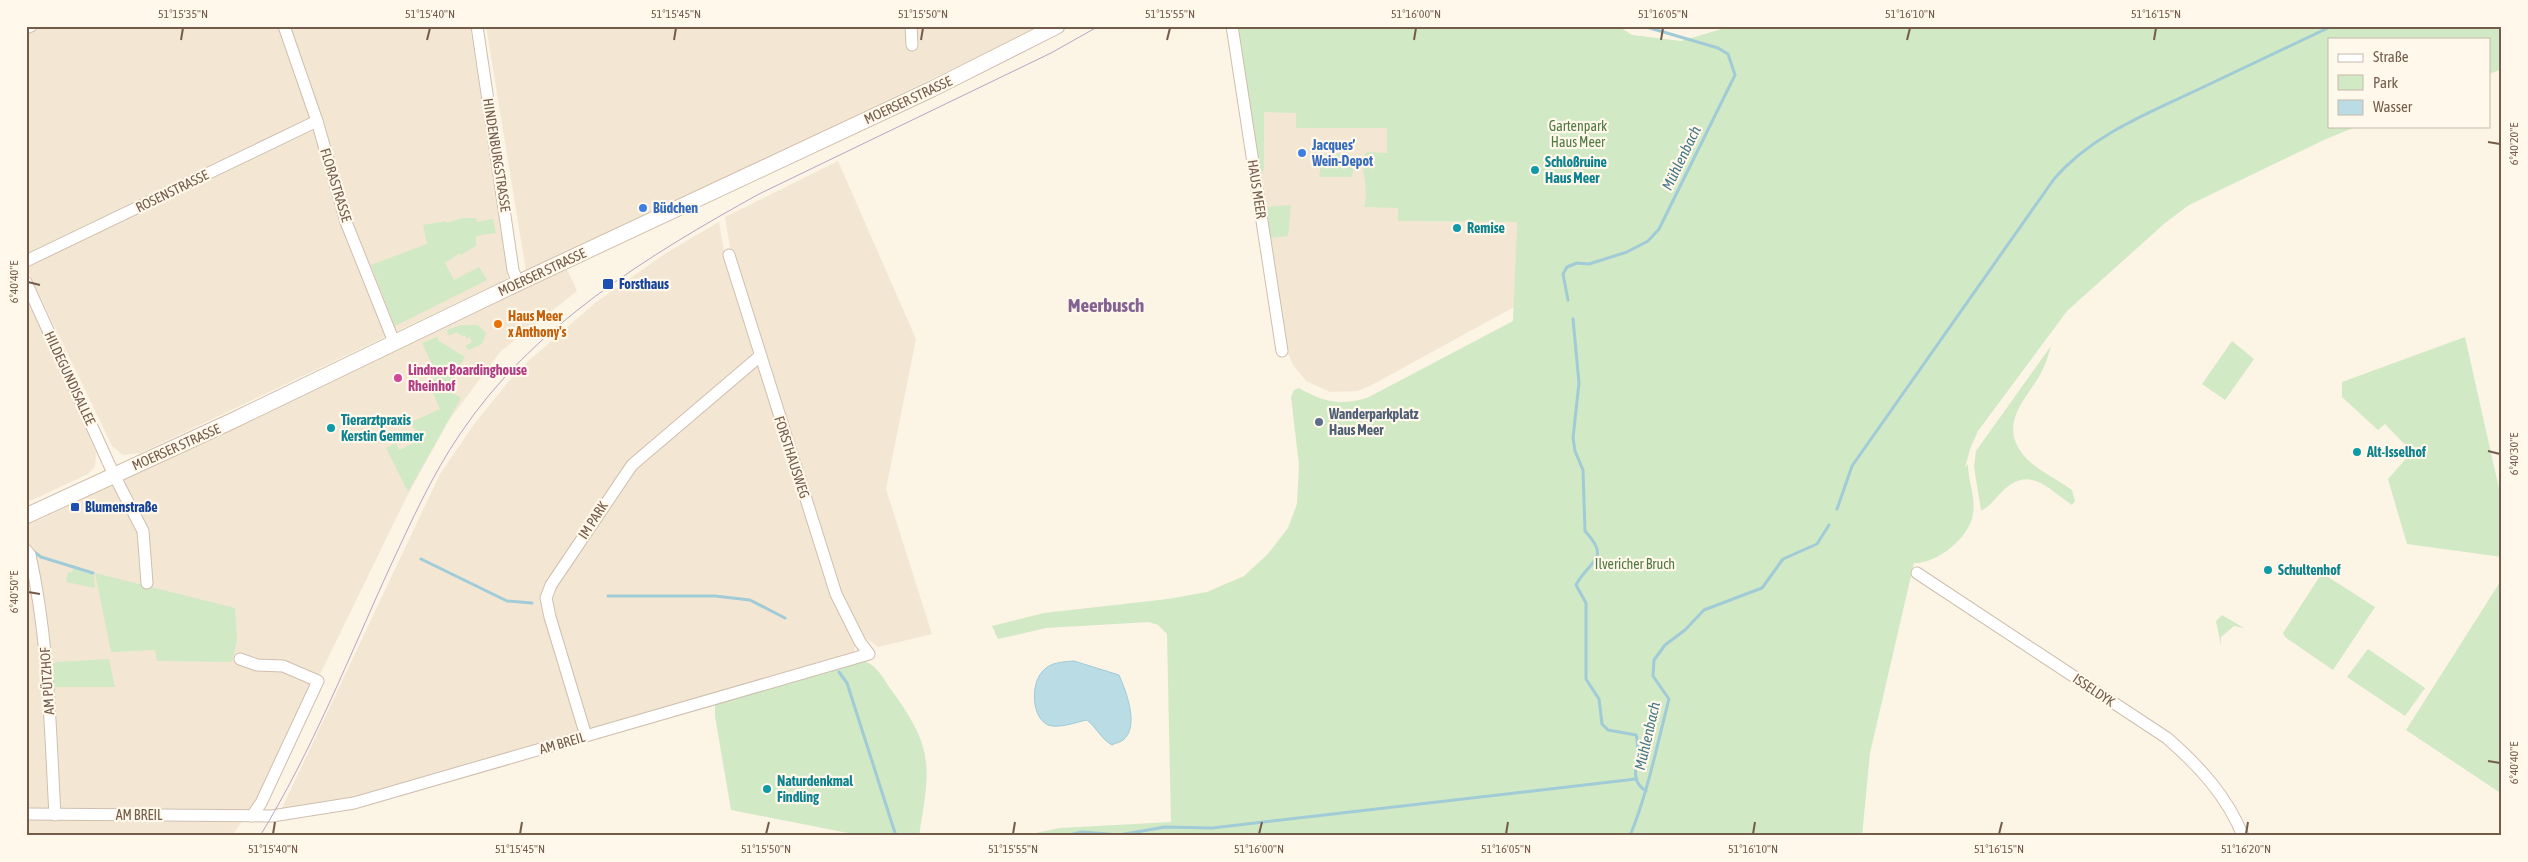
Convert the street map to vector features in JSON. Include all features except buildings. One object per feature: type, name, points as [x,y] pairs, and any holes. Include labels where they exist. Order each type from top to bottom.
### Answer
[{"type":"main road","name":"MOERSER STRASSE","points":[[26,516],[232,422],[518,283],[932,90],[1056,26]]},
{"type":"street","points":[[26,28],[31,26]]},
{"type":"street","name":"FLORASTRASSE","points":[[284,26],[317,120],[346,222],[394,342]]},
{"type":"street","name":"HINDENBURGSTRASSE","points":[[477,26],[513,270],[518,283]]},
{"type":"street","points":[[911,26],[912,45]]},
{"type":"street","name":"HAUS MEER","points":[[1232,26],[1282,351]]},
{"type":"street","name":"ROSENSTRASSE","points":[[26,261],[317,120]]},
{"type":"street","name":"FORSTHAUSWEG","points":[[728,255],[836,594],[860,642],[869,654]]},
{"type":"street","name":"HILDEGUNDISALLEE","points":[[26,282],[114,475],[142,531],[147,583]]},
{"type":"street","name":"IM PARK","points":[[586,736],[550,618],[546,598],[551,585],[632,465],[760,356]]},
{"type":"street","name":"AM PÜTZHOF","points":[[26,550],[30,556],[41,609],[55,815]]},
{"type":"street","name":"ISSELDYK","points":[[1917,573],[2167,738],[2192,759],[2211,780],[2243,836]]},
{"type":"street","name":"AM BREIL","points":[[26,814],[252,816],[289,814],[354,803],[869,654]]},
{"type":"street","points":[[240,658],[258,665],[283,666],[318,681],[252,816]]},
{"type":"shaded area","points":[[26,26],[470,26],[508,272],[507,279],[141,453],[123,455],[112,446],[26,267]]},
{"type":"shaded area","points":[[486,26],[1039,26],[1012,41],[526,271]]},
{"type":"shaded area","points":[[1249,26],[1400,109],[1398,221],[1517,222],[1514,307],[1370,386],[1357,391],[1330,392],[1306,381],[1293,365],[1286,348],[1256,173]]},
{"type":"shaded area","points":[[838,161],[916,339],[886,489],[932,634],[878,647],[864,637],[839,593],[731,254],[725,217]]},
{"type":"shaded area","points":[[719,222],[725,257],[759,371],[831,594],[856,643],[854,652],[596,730],[354,799],[281,810],[440,474],[475,423],[517,371],[595,303],[666,253]]},
{"type":"shaded area","points":[[566,267],[577,291],[501,351],[449,420],[406,498],[254,810],[243,813],[59,811],[54,716],[26,547],[26,526],[342,377]]},
{"type":"shaded area","points":[[26,297],[71,393],[96,453],[95,466],[88,474],[30,501],[26,495]]},
{"type":"shaded area","points":[[26,557],[38,610],[51,810],[26,810]]},
{"type":"shaded area","points":[[26,818],[242,821],[232,836],[26,836]]},
{"type":"green space","name":"Ilvericher Bruch","points":[[1234,26],[1618,26],[1632,35],[1681,41],[1732,26],[2502,26],[2502,69],[2490,74],[2490,38],[2328,38],[2328,128],[2353,128],[2326,139],[2189,205],[2165,223],[2067,311],[1978,431],[1970,449],[1965,468],[1968,464],[1974,508],[1971,523],[1966,532],[1951,548],[1942,554],[1923,562],[1914,563],[1870,753],[1862,836],[1021,836],[1060,828],[1171,822],[1167,634],[1158,625],[1149,622],[1046,628],[998,639],[992,626],[1044,613],[1168,599],[1207,592],[1244,576],[1268,554],[1288,528],[1297,504],[1299,465],[1291,397],[1294,390],[1299,388],[1316,397],[1340,402],[1367,398],[1513,321],[1517,222],[1398,221],[1398,208],[1364,207],[1366,194],[1363,157],[1367,152],[1387,153],[1387,128],[1296,128],[1296,113],[1264,112],[1264,171],[1256,173]]},
{"type":"green space","points":[[1348,153],[1353,157],[1353,173],[1351,177],[1319,177],[1322,154]]},
{"type":"green space","points":[[1291,205],[1288,236],[1268,238],[1264,207]]},
{"type":"green space","points":[[462,218],[476,218],[477,222],[493,219],[496,233],[476,236],[476,246],[461,255],[460,253],[445,263],[454,280],[479,267],[487,280],[395,326],[371,265],[427,244],[423,225],[446,221],[447,223]]},
{"type":"green space","points":[[461,325],[478,325],[486,333],[482,344],[469,350],[465,346],[472,342],[470,337],[467,339],[465,335],[462,336],[456,332],[449,336],[447,330]]},
{"type":"green space","points":[[437,337],[439,341],[465,357],[446,389],[461,398],[408,492],[386,448],[396,443],[399,450],[420,440],[411,422],[440,409],[430,387],[426,389],[424,384],[438,377],[422,343]]},
{"type":"green space","points":[[2465,337],[2502,502],[2502,557],[2407,544],[2388,479],[2412,452],[2385,424],[2378,430],[2342,397],[2342,382]]},
{"type":"green space","points":[[2232,341],[2254,359],[2225,400],[2202,384]]},
{"type":"green space","points":[[2051,346],[2042,372],[2016,414],[2013,424],[2014,435],[2017,445],[2025,457],[2041,471],[2072,490],[2075,501],[2072,505],[2041,483],[2026,479],[2017,481],[2009,486],[1991,504],[1981,510],[1974,467],[1976,451]]},
{"type":"green space","points":[[73,568],[94,575],[95,588],[66,582],[68,572],[72,573]]},
{"type":"green space","points":[[95,573],[235,608],[237,640],[232,662],[157,661],[155,650],[111,652]]},
{"type":"green space","points":[[2325,575],[2375,607],[2333,670],[2285,637],[2283,633],[2320,576]]},
{"type":"green space","points":[[2502,579],[2502,794],[2406,730]]},
{"type":"green space","points":[[2222,615],[2244,628],[2234,626],[2221,637],[2221,645],[2216,621]]},
{"type":"green space","points":[[2368,649],[2425,688],[2405,716],[2347,677]]},
{"type":"green space","points":[[109,659],[115,687],[52,687],[51,665],[56,662]]},
{"type":"green space","points":[[861,660],[876,668],[882,676],[906,711],[922,745],[927,775],[919,836],[863,836],[731,810],[715,716],[715,704]]},
{"type":"water","points":[[1074,661],[1119,675],[1128,699],[1131,718],[1131,727],[1122,741],[1112,745],[1087,720],[1062,726],[1052,726],[1042,721],[1038,715],[1034,700],[1038,677],[1052,664]]},
{"type":"waterway","name":"Mühlenbach","points":[[1568,300],[1563,274],[1567,267],[1577,263],[1589,264],[1627,252],[1648,241],[1659,229],[1735,75],[1728,54],[1718,48],[1643,26]]},
{"type":"waterway","points":[[1837,509],[1852,466],[2054,179],[2069,164],[2084,150],[2138,118],[2332,26]]},
{"type":"waterway","points":[[1573,319],[1579,383],[1573,438],[1575,451],[1583,470],[1585,531],[1597,548],[1595,560],[1576,585],[1586,603],[1586,679],[1599,699],[1602,724],[1608,730],[1636,735],[1638,750],[1635,773],[1640,786],[1646,791]]},
{"type":"waterway","name":"Mühlenbach","points":[[1630,836],[1647,785],[1669,699],[1653,676],[1654,660],[1665,645],[1685,630],[1704,610],[1762,588],[1783,559],[1817,544],[1829,525]]},
{"type":"waterway","points":[[33,551],[41,557],[93,573]]},
{"type":"waterway","points":[[421,559],[507,601],[532,603]]},
{"type":"waterway","points":[[608,596],[715,596],[750,600],[785,618]]},
{"type":"waterway","points":[[839,672],[847,683],[896,836]]},
{"type":"waterway","points":[[1065,836],[1082,832],[1119,835],[1165,827],[1212,828],[1636,779]]},
{"type":"tram line","points":[[260,836],[279,804],[313,737],[390,567],[431,482],[460,434],[489,395],[522,360],[557,327],[595,296],[635,268],[718,217],[759,194],[1051,53],[1099,26]]},
{"type":"place","name":"Jacques’ Wein-Depot","points":[[1302,153]]},
{"type":"place","name":"Schloßruine Haus Meer","points":[[1535,170]]},
{"type":"place","name":"Büdchen","points":[[643,208]]},
{"type":"place","name":"Remise","points":[[1457,228]]},
{"type":"place","name":"Forsthaus","points":[[608,284]]},
{"type":"place","name":"Haus Meer x Anthony's","points":[[498,324]]},
{"type":"place","name":"Lindner Boardinghouse Rheinhof","points":[[398,378]]},
{"type":"place","name":"Wanderparkplatz Haus Meer","points":[[1319,422]]},
{"type":"place","name":"Tierarztpraxis Kerstin Gemmer","points":[[331,428]]},
{"type":"place","name":"Alt-Isselhof","points":[[2357,452]]},
{"type":"place","name":"Blumenstraße","points":[[75,507]]},
{"type":"place","name":"Schultenhof","points":[[2268,570]]},
{"type":"place","name":"Naturdenkmal Findling","points":[[767,789]]},
{"type":"district","name":"Meerbusch","points":[[1106,305]]},
{"type":"park label","name":"Gartenpark Haus Meer","points":[[1578,134]]}]
